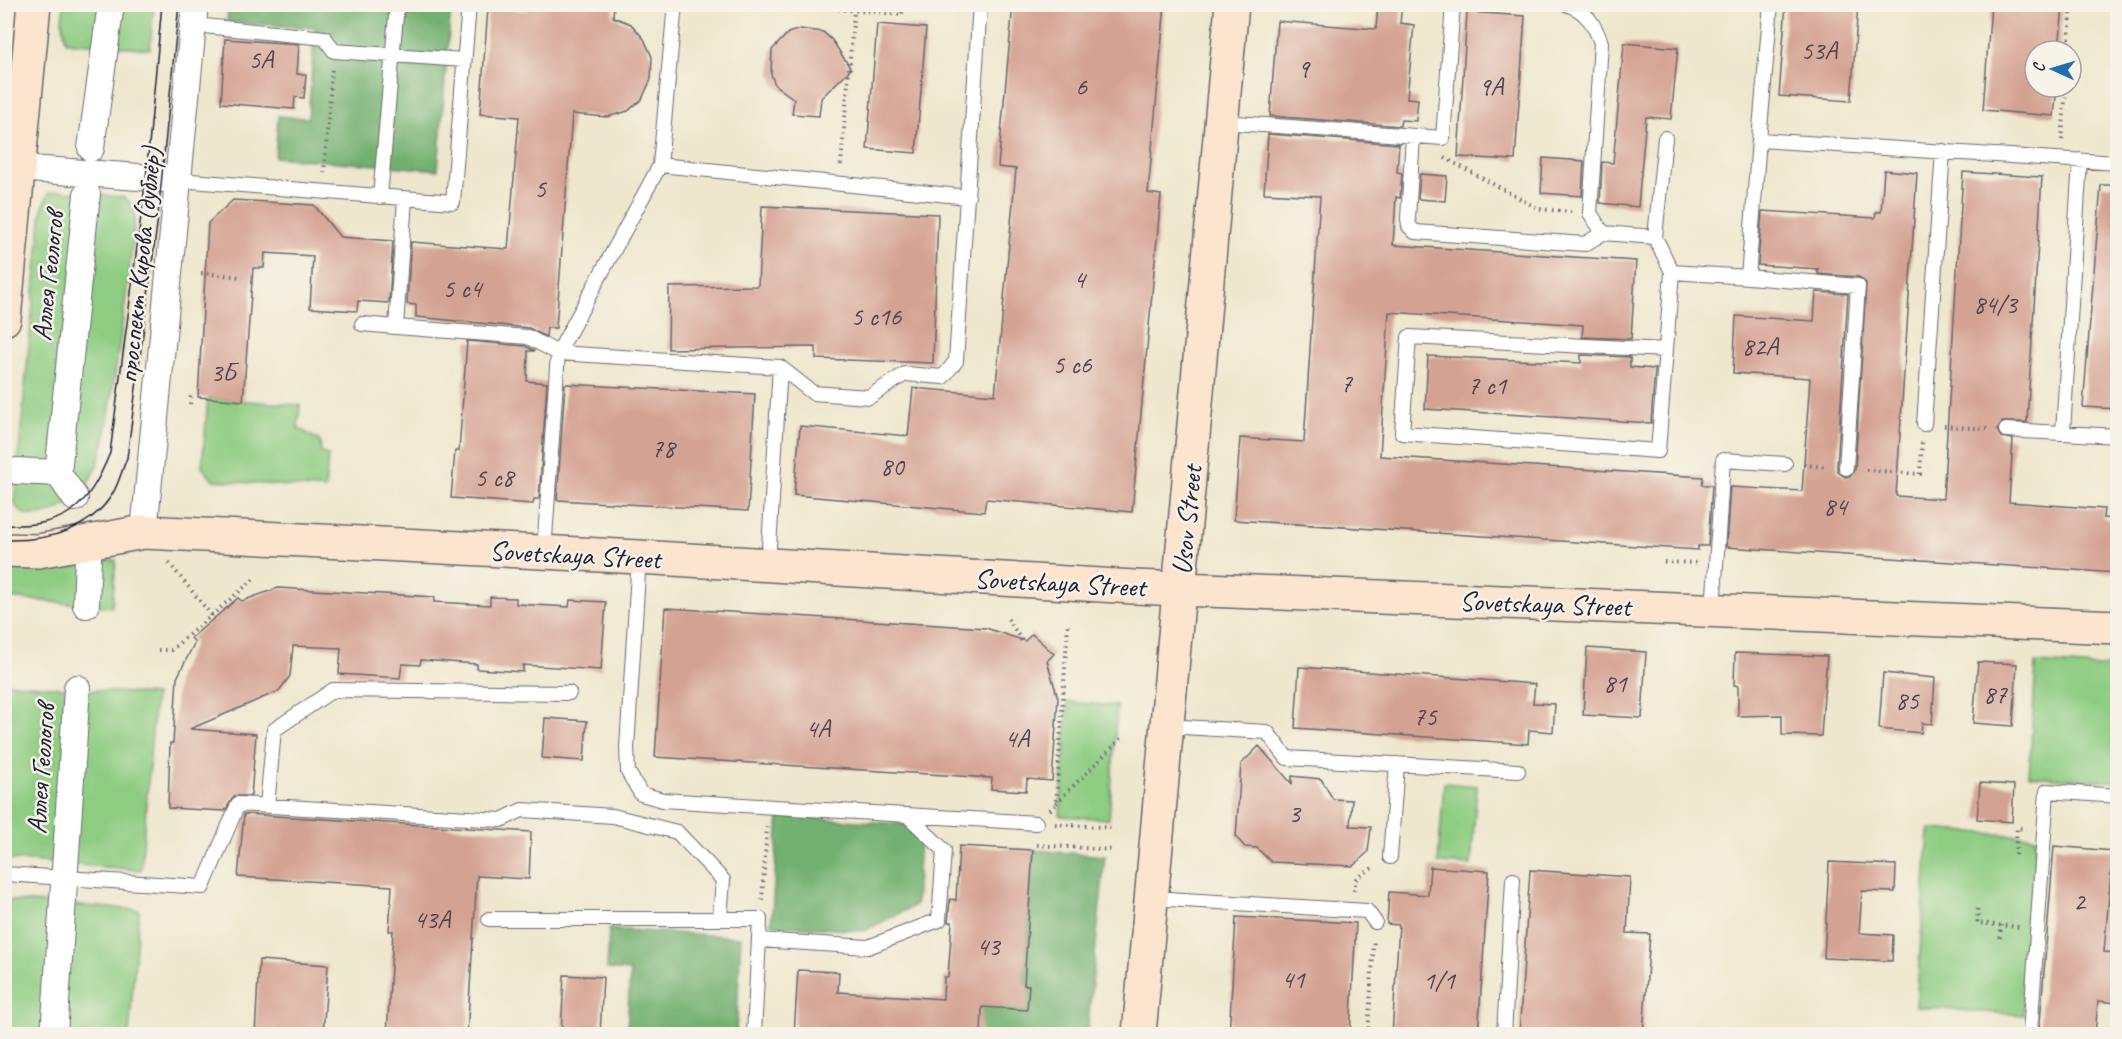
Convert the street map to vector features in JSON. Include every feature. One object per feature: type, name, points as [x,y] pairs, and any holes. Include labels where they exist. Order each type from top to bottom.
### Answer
[{"type":"street","points":[[4,319],[12,168],[34,4]]},
{"type":"street","points":[[91,148],[111,4]]},
{"type":"street","name":"Usov Street","points":[[1139,1035],[1232,4]]},
{"type":"street","name":"проспект Кирова (дублёр)","points":[[144,532],[180,180],[194,15]]},
{"type":"street","points":[[12,168],[180,180]]},
{"type":"street","name":"Аллея Геологов","points":[[58,473],[87,194]]},
{"type":"street","points":[[17,471],[58,473],[75,498]]},
{"type":"street","name":"Sovetskaya Street","points":[[4,550],[38,550],[144,532],[1179,588],[2118,627]]},
{"type":"street","points":[[86,605],[88,557]]},
{"type":"street","name":"Аллея Геологов","points":[[54,1035],[77,688]]},
{"type":"lane","points":[[381,197],[397,4]]},
{"type":"lane","points":[[180,180],[453,202],[469,4]]},
{"type":"lane","points":[[544,552],[558,353],[660,165],[675,4]]},
{"type":"lane","points":[[362,324],[528,338],[558,353],[780,367],[813,393],[869,397],[905,374],[943,377],[956,361],[980,4]]},
{"type":"lane","points":[[1222,122],[1443,138],[1453,4]]},
{"type":"lane","points":[[1566,4],[1586,16],[1596,28],[1601,43],[1590,213],[1603,233]]},
{"type":"lane","points":[[1748,277],[1771,4]]},
{"type":"lane","points":[[194,15],[325,38],[334,51],[464,60]]},
{"type":"lane","points":[[1413,136],[1408,218],[1409,226],[1415,232],[1585,244],[1603,233],[1655,237]]},
{"type":"lane","points":[[1665,138],[1655,237],[1672,272],[1666,350],[1658,451],[1402,433],[1409,337],[1666,350]]},
{"type":"lane","points":[[1760,140],[2118,163]]},
{"type":"lane","points":[[1924,424],[1943,151]]},
{"type":"lane","points":[[2063,432],[2080,160]]},
{"type":"lane","points":[[660,165],[968,197]]},
{"type":"lane","points":[[396,327],[405,199]]},
{"type":"lane","points":[[1672,272],[1858,286],[1846,468]]},
{"type":"lane","points":[[768,564],[780,367]]},
{"type":"lane","points":[[2006,430],[2118,436]]},
{"type":"lane","points":[[1713,610],[1724,460],[1785,464]]},
{"type":"lane","points":[[639,557],[627,748],[628,772],[640,794],[663,800],[1036,823]]},
{"type":"lane","points":[[267,806],[274,730],[333,690],[569,693]]},
{"type":"lane","points":[[1166,726],[1267,732],[1287,758],[1518,771]]},
{"type":"lane","points":[[1390,857],[1397,764]]},
{"type":"lane","points":[[2030,1035],[2047,791],[2118,796]]},
{"type":"lane","points":[[4,874],[203,887],[238,804],[501,820],[522,810],[613,816],[677,832],[723,880],[720,918]]},
{"type":"lane","points":[[759,940],[868,947],[939,920],[944,849],[908,816]]},
{"type":"lane","points":[[1504,1035],[1513,879]]},
{"type":"lane","points":[[1151,898],[1367,911],[1375,922]]},
{"type":"lane","points":[[489,919],[599,921],[760,919],[754,1035]]},
{"type":"path","points":[[784,4],[902,15],[903,4]]},
{"type":"path","points":[[2069,39],[2072,4]]},
{"type":"path","points":[[839,184],[854,10]]},
{"type":"path","points":[[323,192],[334,51]]},
{"type":"path","points":[[2060,159],[2065,99]]},
{"type":"path","points":[[1443,138],[1442,156],[1539,209],[1590,213]]},
{"type":"path","points":[[201,273],[243,277]]},
{"type":"path","points":[[190,404],[191,393]]},
{"type":"path","points":[[1785,464],[1920,474],[1924,424],[2006,430]]},
{"type":"path","points":[[1664,562],[1696,563]]},
{"type":"path","points":[[177,573],[213,616]]},
{"type":"path","points":[[158,650],[171,650],[254,579]]},
{"type":"path","points":[[1008,619],[1023,643]]},
{"type":"path","points":[[1056,804],[1068,623]]},
{"type":"path","points":[[1036,823],[1122,738]]},
{"type":"path","points":[[1036,823],[1114,828]]},
{"type":"path","points":[[760,919],[766,846]]},
{"type":"path","points":[[1351,910],[1356,879],[1390,857]]},
{"type":"path","points":[[1978,909],[1977,923],[2037,928]]},
{"type":"path","points":[[1368,1035],[1375,922]]},
{"type":"path","points":[[2000,938],[2001,925]]},
{"type":"green space","points":[[64,5],[154,5],[150,49],[66,42],[62,20]]},
{"type":"green space","points":[[228,5],[451,5],[438,170],[275,157],[278,116],[308,118],[315,28],[227,22]]},
{"type":"green space","points":[[59,191],[123,197],[133,206],[135,219],[108,423],[100,458],[86,486],[70,502],[58,510],[29,515],[22,513],[14,502],[42,209],[49,193]]},
{"type":"green space","points":[[208,398],[300,405],[298,428],[320,441],[321,453],[328,455],[325,489],[213,480],[202,467]]},
{"type":"green space","points":[[116,560],[112,607],[6,598],[9,564]]},
{"type":"green space","points":[[2036,663],[2117,668],[2117,782],[2029,776]]},
{"type":"green space","points":[[4,683],[155,695],[141,870],[5,859]]},
{"type":"green space","points":[[1068,702],[1117,706],[1109,819],[1060,816]]},
{"type":"green space","points":[[1444,783],[1477,786],[1471,865],[1438,863]]},
{"type":"green space","points":[[779,816],[904,824],[920,839],[916,905],[864,931],[771,925]]},
{"type":"green space","points":[[1929,829],[2036,837],[2023,1015],[1916,1007]]},
{"type":"green space","points":[[1033,850],[1105,856],[1087,1034],[981,1034],[979,1007],[1028,985],[1024,985]]},
{"type":"green space","points":[[4,900],[139,910],[129,1034],[5,1034]]},
{"type":"green space","points":[[609,929],[741,937],[736,1034],[627,1034],[630,971],[607,969]]},
{"type":"building","points":[[529,4],[614,4],[613,17],[631,24],[644,39],[652,57],[651,79],[642,99],[628,111],[607,117],[572,114],[556,328],[547,328],[546,337],[529,328],[416,317],[416,305],[407,304],[411,242],[508,249],[519,117],[480,114],[488,8],[529,11]]},
{"type":"building","points":[[1013,4],[1165,4],[1148,193],[1161,195],[1132,512],[986,499],[984,512],[794,495],[800,426],[908,436],[913,388],[995,395],[1016,169],[998,167]]},
{"type":"building","points":[[1378,4],[1402,4],[1400,23],[1414,25],[1407,98],[1418,99],[1416,121],[1401,120],[1400,126],[1270,116],[1277,21],[1376,29]]},
{"type":"building","points":[[1786,4],[1858,4],[1851,101],[1779,96]]},
{"type":"building","points":[[1991,4],[2063,4],[2060,39],[2023,39],[2023,99],[2056,99],[2054,116],[1983,110]]},
{"type":"building","points":[[1467,12],[1525,16],[1515,160],[1458,157]]},
{"type":"building","points":[[877,24],[926,28],[916,153],[867,149]]},
{"type":"building","points":[[800,29],[823,32],[832,40],[851,69],[821,98],[819,116],[792,114],[794,99],[775,85],[771,74],[772,50],[788,33]]},
{"type":"building","points":[[225,39],[299,44],[297,74],[306,75],[304,98],[295,97],[294,109],[221,103]]},
{"type":"building","points":[[1624,43],[1678,48],[1671,119],[1646,117],[1638,207],[1600,203],[1602,162],[1613,163]]},
{"type":"building","points":[[1268,134],[1399,144],[1397,172],[1402,173],[1400,198],[1396,197],[1393,245],[1636,261],[1631,339],[1582,337],[1583,325],[1389,312],[1380,456],[1703,477],[1702,485],[1712,485],[1708,546],[1698,546],[1698,550],[1234,520],[1240,438],[1304,442],[1320,196],[1264,193]]},
{"type":"building","points":[[1543,158],[1584,161],[1582,196],[1541,193]]},
{"type":"building","points":[[1884,170],[1917,173],[1896,496],[1943,499],[1963,172],[2042,177],[2027,422],[2002,422],[1997,429],[2001,437],[2013,439],[2009,502],[2104,509],[2103,518],[2118,519],[2118,573],[1726,547],[1730,487],[1802,491],[1810,378],[1733,373],[1736,316],[1814,321],[1816,292],[1848,294],[1837,467],[1838,472],[1845,477],[1850,476],[1855,469],[1866,283],[1859,277],[1818,274],[1818,269],[1758,265],[1762,211],[1875,218],[1876,212],[1881,212]]},
{"type":"building","points":[[1420,174],[1447,176],[1445,201],[1418,199]]},
{"type":"building","points":[[2101,185],[2118,185],[2118,409],[2083,407]]},
{"type":"building","points":[[233,200],[314,205],[340,237],[393,241],[389,303],[358,301],[357,311],[310,308],[313,256],[265,253],[264,268],[253,268],[243,401],[198,397],[208,223]]},
{"type":"building","points":[[762,206],[938,214],[933,363],[816,359],[816,347],[668,349],[669,287],[758,286]]},
{"type":"building","points":[[467,341],[525,346],[535,351],[528,351],[527,381],[547,383],[539,499],[534,499],[533,504],[451,498],[455,451],[459,451]]},
{"type":"building","points":[[1581,355],[1630,357],[1630,367],[1655,369],[1651,423],[1425,409],[1428,356],[1581,363]]},
{"type":"building","points":[[565,384],[755,394],[748,511],[557,500]]},
{"type":"building","points":[[278,588],[435,597],[434,602],[490,605],[490,597],[516,598],[516,604],[569,607],[570,600],[606,602],[601,670],[523,665],[523,672],[477,669],[477,664],[421,660],[420,665],[402,664],[400,678],[339,674],[341,648],[293,646],[290,676],[279,691],[190,729],[256,734],[251,796],[234,796],[225,811],[168,808],[170,743],[173,743],[177,678],[195,642],[191,638],[238,598],[242,601]]},
{"type":"building","points":[[665,608],[986,628],[1025,641],[1032,634],[1054,654],[1047,661],[1058,698],[1052,781],[1027,779],[1026,791],[991,789],[992,778],[655,757]]},
{"type":"building","points":[[1587,648],[1646,652],[1642,718],[1583,715]]},
{"type":"building","points":[[1735,653],[1827,656],[1821,736],[1782,735],[1782,715],[1738,716],[1738,686],[1734,685]]},
{"type":"building","points":[[1978,662],[2017,664],[2013,726],[1973,723]]},
{"type":"building","points":[[1299,667],[1535,684],[1533,703],[1555,704],[1553,732],[1529,730],[1528,744],[1295,728]]},
{"type":"building","points":[[1883,673],[1935,678],[1932,724],[1922,723],[1921,733],[1879,729]]},
{"type":"building","points":[[545,718],[587,721],[584,761],[542,758]]},
{"type":"building","points":[[1259,746],[1292,784],[1292,776],[1321,779],[1333,799],[1352,800],[1350,826],[1371,827],[1368,852],[1353,866],[1271,862],[1257,848],[1245,847],[1236,837],[1241,764]]},
{"type":"building","points":[[1980,783],[2014,785],[2012,822],[1977,819]]},
{"type":"building","points":[[244,814],[531,832],[529,879],[477,876],[467,1035],[387,1035],[393,931],[389,931],[392,886],[238,877]]},
{"type":"building","points":[[959,846],[1033,850],[1024,985],[1029,985],[1027,1010],[982,1007],[981,1035],[794,1035],[798,970],[839,972],[838,992],[943,999],[944,977],[948,977],[952,922],[948,922],[950,899],[956,900]]},
{"type":"building","points":[[2054,846],[2113,851],[2104,952],[2118,953],[2118,1003],[2098,1001],[2095,1035],[2039,1035]]},
{"type":"building","points":[[1829,862],[1896,865],[1895,892],[1862,891],[1859,933],[1893,935],[1892,961],[1824,958]]},
{"type":"building","points":[[1430,867],[1489,871],[1478,1035],[1392,1035],[1399,925],[1387,924],[1389,892],[1428,895]]},
{"type":"building","points":[[1530,870],[1630,877],[1627,933],[1650,934],[1643,1035],[1519,1035]]},
{"type":"building","points":[[1236,917],[1356,923],[1350,1035],[1229,1035]]},
{"type":"building","points":[[259,960],[328,965],[323,1035],[255,1035]]},
{"type":"building","points":[[564,975],[603,977],[600,1035],[561,1035]]},
{"type":"tram line","points":[[4,525],[43,522],[59,518],[72,511],[92,488],[110,453],[146,178],[162,4]]},
{"type":"tram line","points":[[4,540],[51,536],[66,532],[92,517],[113,493],[127,458],[157,225],[179,4]]}]
